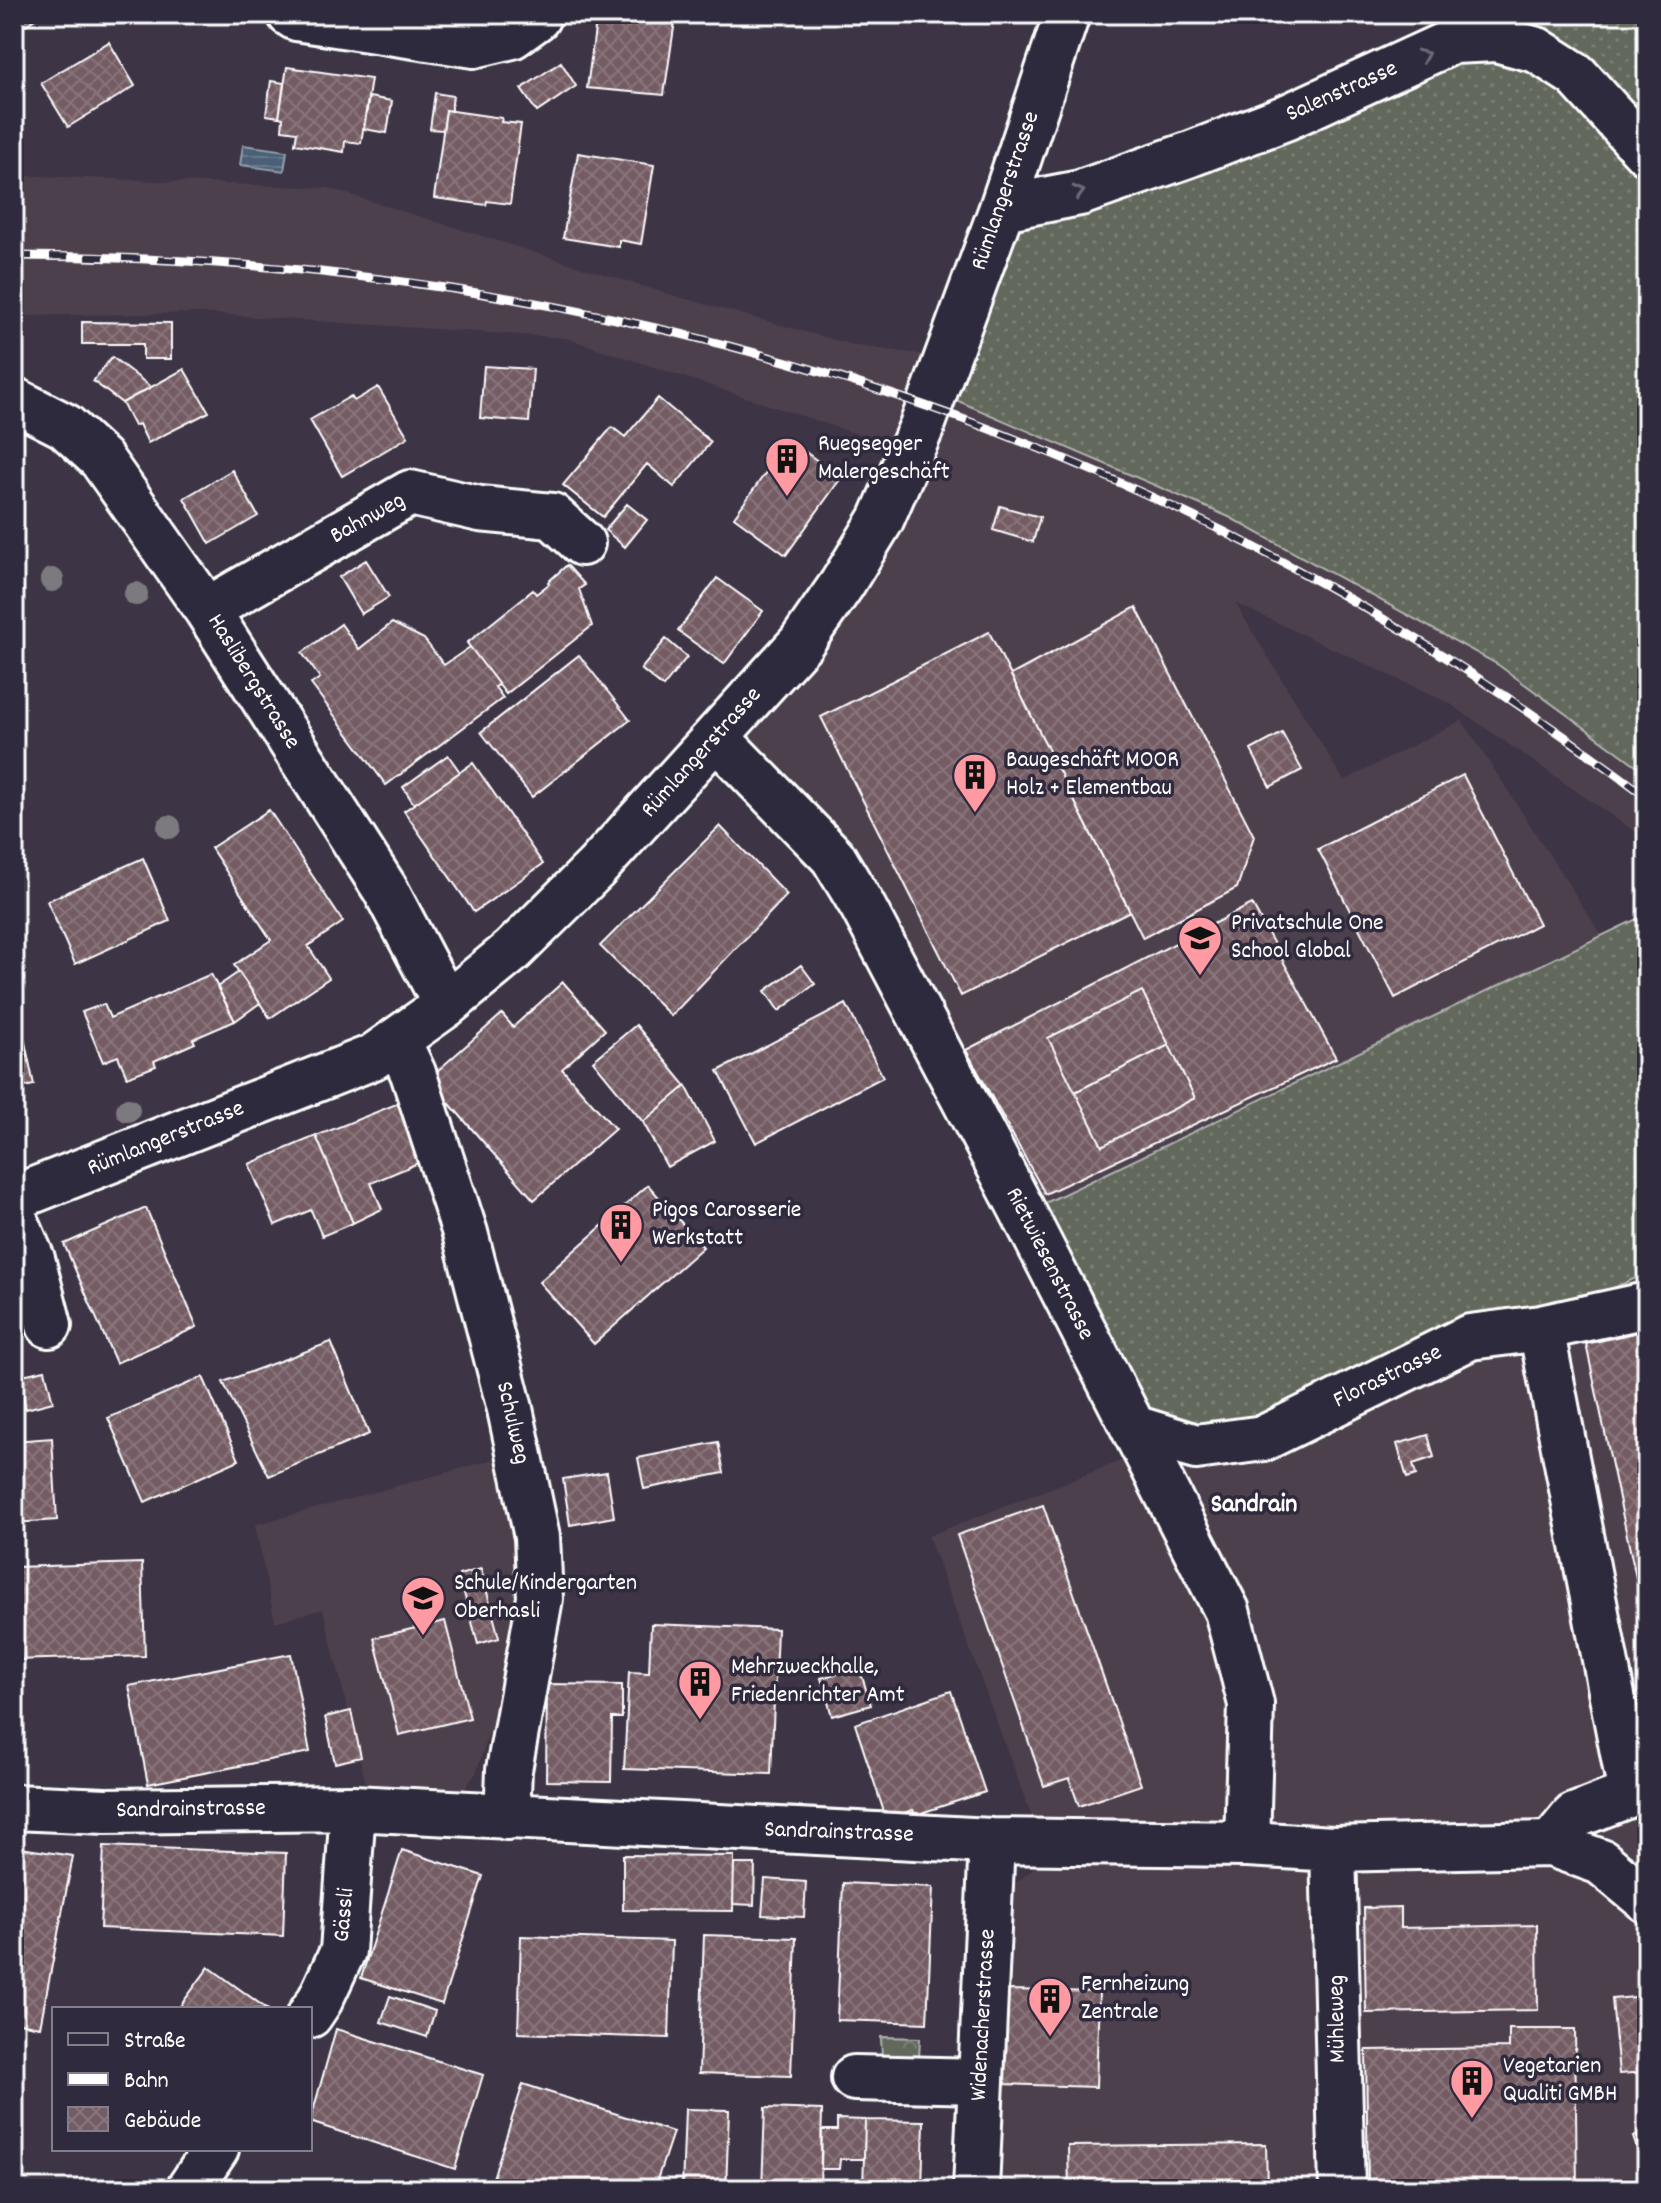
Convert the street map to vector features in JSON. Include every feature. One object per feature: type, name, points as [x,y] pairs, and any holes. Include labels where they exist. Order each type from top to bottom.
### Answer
[{"type":"street","points":[[290,14],[296,18],[474,45],[512,36],[539,14]]},
{"type":"street","name":"Rümlangerstrasse","points":[[14,1198],[373,1057],[398,1041],[513,950],[576,888],[717,738],[801,643],[881,520],[922,426],[1002,208],[1067,14]]},
{"type":"street","name":"Salenstrasse","points":[[1002,208],[1080,193],[1188,155],[1285,118],[1453,41],[1496,39],[1537,50],[1576,75],[1647,153]]},
{"type":"street","name":"Haslibergstrasse","points":[[14,400],[65,426],[101,459],[207,610],[385,889],[446,1005]]},
{"type":"street","name":"Bahnweg","points":[[207,610],[410,493],[480,509],[552,516],[582,543]]},
{"type":"street","name":"Rietwiesenstrasse","points":[[717,738],[833,857],[885,948],[1227,1611],[1251,1704],[1247,1844]]},
{"type":"street","name":"Schulweg","points":[[398,1041],[413,1073],[465,1233],[510,1409],[537,1537],[540,1598],[509,1770],[507,1817]]},
{"type":"street","points":[[14,1217],[32,1259],[49,1325]]},
{"type":"street","name":"Florastrasse","points":[[1134,1428],[1196,1447],[1264,1438],[1470,1337],[1541,1328],[1647,1305]]},
{"type":"street","points":[[1541,1328],[1639,1792],[1574,1816],[1551,1844]]},
{"type":"street","name":"Sandrainstrasse","points":[[14,1807],[106,1811],[353,1808],[992,1841],[1247,1844],[1333,1849],[1551,1844],[1601,1862],[1647,1900]]},
{"type":"street","name":"Gässli","points":[[312,2012],[343,1951],[353,1808]]},
{"type":"street","name":"Widenacherstrasse","points":[[976,2189],[992,1841]]},
{"type":"street","name":"Mühleweg","points":[[1333,1849],[1342,2189]]},
{"type":"street","points":[[854,2078],[981,2081]]},
{"type":"street","points":[[189,2189],[215,2151]]},
{"type":"shaded area","points":[[14,175],[328,188],[668,294],[857,346],[935,356],[1647,692],[1647,840],[1449,703],[1235,603],[1344,781],[1462,720],[1602,936],[1040,1205],[743,737],[930,463],[893,446],[566,338],[199,313],[14,316]]},
{"type":"shaded area","points":[[1647,1257],[1647,2189],[994,2189],[1005,1891],[1047,1858],[928,1536]]},
{"type":"shaded area","name":"Schule/Kindergarten Oberhasli","points":[[506,1456],[521,1545],[515,1653],[476,1773],[463,1791],[438,1796],[368,1793],[323,1609],[275,1622],[255,1525]]},
{"type":"green space","points":[[1440,14],[1647,14],[1647,91],[1612,132],[1647,170],[1647,773],[1497,664],[1229,517],[951,398],[1014,232],[1397,83]]},
{"type":"green space","points":[[1647,914],[1647,1273],[1589,1299],[1249,1430],[1201,1428],[1137,1406],[1041,1205]]},
{"type":"green space","points":[[881,2037],[920,2038],[919,2059],[882,2059]]},
{"type":"water","points":[[243,145],[287,151],[284,171],[240,165]]},
{"type":"building","points":[[14,14],[32,14],[35,19],[14,33]]},
{"type":"building","points":[[597,14],[676,14],[664,95],[587,88]]},
{"type":"building","points":[[109,42],[135,86],[68,127],[41,83]]},
{"type":"building","points":[[561,62],[576,86],[537,112],[521,89]]},
{"type":"building","points":[[287,67],[371,79],[361,143],[345,141],[344,152],[295,144],[297,132],[282,130],[283,118],[279,117]]},
{"type":"building","points":[[271,81],[284,83],[279,117],[266,115]]},
{"type":"building","points":[[435,93],[453,96],[451,111],[446,110],[443,130],[430,129]]},
{"type":"building","points":[[369,97],[392,101],[387,133],[364,129]]},
{"type":"building","points":[[446,110],[502,118],[501,122],[521,124],[510,204],[487,201],[486,205],[434,198]]},
{"type":"building","points":[[578,153],[654,165],[641,244],[619,240],[619,247],[563,238]]},
{"type":"building","points":[[82,322],[171,323],[171,359],[143,359],[143,344],[82,344]]},
{"type":"building","points":[[112,357],[151,387],[122,403],[93,381]]},
{"type":"building","points":[[484,366],[533,369],[529,422],[480,418]]},
{"type":"building","points":[[184,369],[209,412],[148,443],[139,424],[134,426],[122,403]]},
{"type":"building","points":[[378,387],[408,437],[342,476],[310,420],[351,396],[354,401]]},
{"type":"building","points":[[658,398],[711,442],[674,487],[647,464],[603,517],[563,485],[612,427],[625,437]]},
{"type":"building","name":"Ruegsegger Malergeschäft","points":[[789,440],[841,478],[786,555],[734,517]]},
{"type":"building","points":[[232,470],[258,516],[210,544],[184,498]]},
{"type":"building","points":[[627,504],[647,520],[625,547],[605,530]]},
{"type":"building","points":[[1000,506],[1040,517],[1033,542],[993,530]]},
{"type":"building","points":[[366,560],[389,597],[361,614],[339,577]]},
{"type":"building","points":[[567,565],[585,585],[579,589],[592,626],[506,694],[467,643],[533,590],[536,594],[549,584]]},
{"type":"building","points":[[717,578],[763,611],[724,664],[678,631]]},
{"type":"building","points":[[1136,607],[1254,836],[1237,888],[1143,938],[1011,675]]},
{"type":"building","points":[[392,623],[424,639],[444,665],[470,647],[499,685],[495,687],[503,698],[386,785],[311,684],[320,678],[302,653],[341,624],[359,649]]},
{"type":"building","name":"Baugeschäft MOOR Holz + Elementbau","points":[[989,632],[1130,911],[961,996],[821,717]]},
{"type":"building","points":[[666,639],[687,657],[663,687],[641,669]]},
{"type":"building","points":[[579,655],[630,720],[532,797],[481,732]]},
{"type":"building","points":[[1282,733],[1302,770],[1270,787],[1251,750]]},
{"type":"building","points":[[448,755],[460,772],[414,804],[403,787]]},
{"type":"building","points":[[473,763],[543,864],[474,912],[404,811]]},
{"type":"building","points":[[1463,775],[1539,924],[1395,998],[1318,849]]},
{"type":"building","points":[[269,810],[343,922],[308,946],[329,978],[270,1018],[234,965],[271,940],[211,848]]},
{"type":"building","points":[[720,826],[787,895],[671,1016],[600,946]]},
{"type":"building","points":[[143,858],[170,921],[75,964],[47,901]]},
{"type":"building","name":"Privatschule One School Global","points":[[1252,904],[1336,1058],[1045,1194],[966,1050]]},
{"type":"building","points":[[801,965],[815,984],[779,1011],[765,991]]},
{"type":"building","points":[[239,972],[260,1003],[235,1021],[217,987]]},
{"type":"building","points":[[211,974],[235,1021],[193,1039],[195,1043],[154,1061],[156,1066],[127,1077],[118,1056],[103,1062],[82,1012],[104,1004],[110,1018]]},
{"type":"building","points":[[563,982],[605,1030],[562,1069],[615,1129],[534,1200],[428,1079],[502,1014],[513,1027]]},
{"type":"building","points":[[1142,991],[1169,1045],[1075,1092],[1048,1038]]},
{"type":"building","points":[[846,1004],[883,1077],[756,1143],[718,1071]]},
{"type":"building","points":[[19,1014],[34,1085],[14,1089],[14,1015]]},
{"type":"building","points":[[636,1025],[686,1086],[643,1122],[593,1061]]},
{"type":"building","points":[[1169,1045],[1195,1098],[1102,1146],[1075,1092]]},
{"type":"building","points":[[686,1086],[715,1141],[667,1167],[643,1122]]},
{"type":"building","points":[[399,1103],[423,1161],[371,1183],[382,1209],[353,1223],[316,1136]]},
{"type":"building","points":[[316,1136],[353,1223],[322,1236],[311,1210],[275,1225],[249,1164]]},
{"type":"building","name":"Pigos Carosserie Werkstatt","points":[[648,1185],[703,1247],[594,1344],[539,1282]]},
{"type":"building","points":[[146,1208],[197,1327],[116,1363],[64,1244]]},
{"type":"building","points":[[14,1270],[31,1331],[14,1334]]},
{"type":"building","points":[[1647,1330],[1647,1629],[1586,1344]]},
{"type":"building","points":[[331,1342],[369,1434],[269,1476],[223,1382]]},
{"type":"building","points":[[45,1370],[53,1402],[26,1409],[18,1376]]},
{"type":"building","points":[[203,1377],[239,1460],[145,1502],[108,1418]]},
{"type":"building","points":[[1428,1435],[1434,1457],[1413,1464],[1416,1475],[1407,1478],[1397,1444]]},
{"type":"building","points":[[52,1438],[57,1520],[14,1523],[14,1441]]},
{"type":"building","points":[[718,1442],[724,1473],[644,1489],[638,1458]]},
{"type":"building","points":[[607,1472],[614,1517],[570,1525],[563,1479]]},
{"type":"building","points":[[1043,1505],[1141,1785],[1079,1806],[1069,1778],[1044,1786],[957,1535]]},
{"type":"building","points":[[142,1563],[145,1656],[14,1660],[14,1567]]},
{"type":"building","points":[[481,1569],[499,1638],[478,1644],[459,1575]]},
{"type":"building","points":[[445,1621],[470,1718],[399,1735],[374,1638]]},
{"type":"building","name":"Mehrzweckhalle, Friedenrichter Amt","points":[[651,1624],[777,1629],[771,1774],[624,1769],[629,1672],[649,1673]]},
{"type":"building","points":[[291,1654],[310,1752],[148,1784],[129,1686]]},
{"type":"building","points":[[859,1667],[871,1705],[832,1716],[821,1678]]},
{"type":"building","points":[[547,1684],[622,1685],[622,1718],[612,1718],[611,1782],[546,1781]]},
{"type":"building","points":[[951,1691],[985,1792],[915,1815],[913,1810],[886,1818],[855,1724]]},
{"type":"building","points":[[351,1711],[361,1757],[335,1763],[325,1717]]},
{"type":"building","points":[[104,1846],[286,1853],[283,1936],[100,1928]]},
{"type":"building","points":[[14,1847],[73,1856],[40,2027],[14,2022]]},
{"type":"building","points":[[402,1850],[483,1876],[442,2004],[361,1978]]},
{"type":"building","points":[[623,1855],[734,1856],[733,1911],[623,1910]]},
{"type":"building","points":[[734,1864],[755,1864],[754,1905],[733,1904]]},
{"type":"building","points":[[765,1879],[806,1882],[804,1917],[762,1915]]},
{"type":"building","points":[[843,1883],[933,1887],[927,2023],[837,2020]]},
{"type":"building","points":[[1401,1907],[1401,1928],[1537,1925],[1538,2010],[1366,2013],[1364,1908]]},
{"type":"building","points":[[704,1935],[796,1938],[791,2076],[699,2073]]},
{"type":"building","points":[[521,1936],[672,1941],[669,2038],[518,2033]]},
{"type":"building","points":[[209,1967],[264,2007],[179,2007]]},
{"type":"building","name":"Fernheizung Zentrale","points":[[1005,1990],[1099,1992],[1096,2087],[1002,2084]]},
{"type":"building","points":[[390,1996],[435,2011],[427,2037],[381,2022]]},
{"type":"building","points":[[1647,1996],[1647,2072],[1619,2074],[1612,1999]]},
{"type":"building","points":[[336,2029],[483,2075],[455,2169],[312,2123]]},
{"type":"building","name":"Vegetarien Qualiti GMBH","points":[[1509,2029],[1575,2029],[1577,2189],[1368,2189],[1366,2050],[1509,2048]]},
{"type":"building","points":[[523,2084],[673,2132],[654,2189],[526,2189],[493,2178]]},
{"type":"building","points":[[765,2108],[822,2110],[820,2189],[762,2189]]},
{"type":"building","points":[[685,2109],[729,2110],[726,2189],[682,2189]]},
{"type":"building","points":[[837,2119],[865,2120],[864,2159],[840,2159],[839,2169],[821,2169],[822,2130],[837,2130]]},
{"type":"building","points":[[865,2120],[924,2121],[922,2189],[863,2189]]},
{"type":"building","points":[[1647,2132],[1647,2176],[1633,2137]]},
{"type":"building","points":[[1266,2144],[1267,2189],[1069,2189],[1068,2146]]},
{"type":"railway","points":[[14,256],[196,262],[376,278],[553,306],[728,346],[900,397],[1069,461],[1233,536],[1425,644],[1522,707],[1647,797]]},
{"type":"place","name":"Ruegsegger Malergeschäft","points":[[787,498]]},
{"type":"place","name":"Baugeschäft MOOR Holz + Elementbau","points":[[975,814]]},
{"type":"place","name":"Privatschule One School Global","points":[[1200,977]]},
{"type":"place","name":"Pigos Carosserie Werkstatt","points":[[621,1264]]},
{"type":"place","name":"Schule/Kindergarten Oberhasli","points":[[423,1637]]},
{"type":"place","name":"Mehrzweckhalle, Friedenrichter Amt","points":[[700,1721]]},
{"type":"place","name":"Fernheizung Zentrale","points":[[1050,2038]]},
{"type":"place","name":"Vegetarien Qualiti GMBH","points":[[1472,2120]]},
{"type":"district","name":"Sandrain","points":[[1254,1505]]}]
